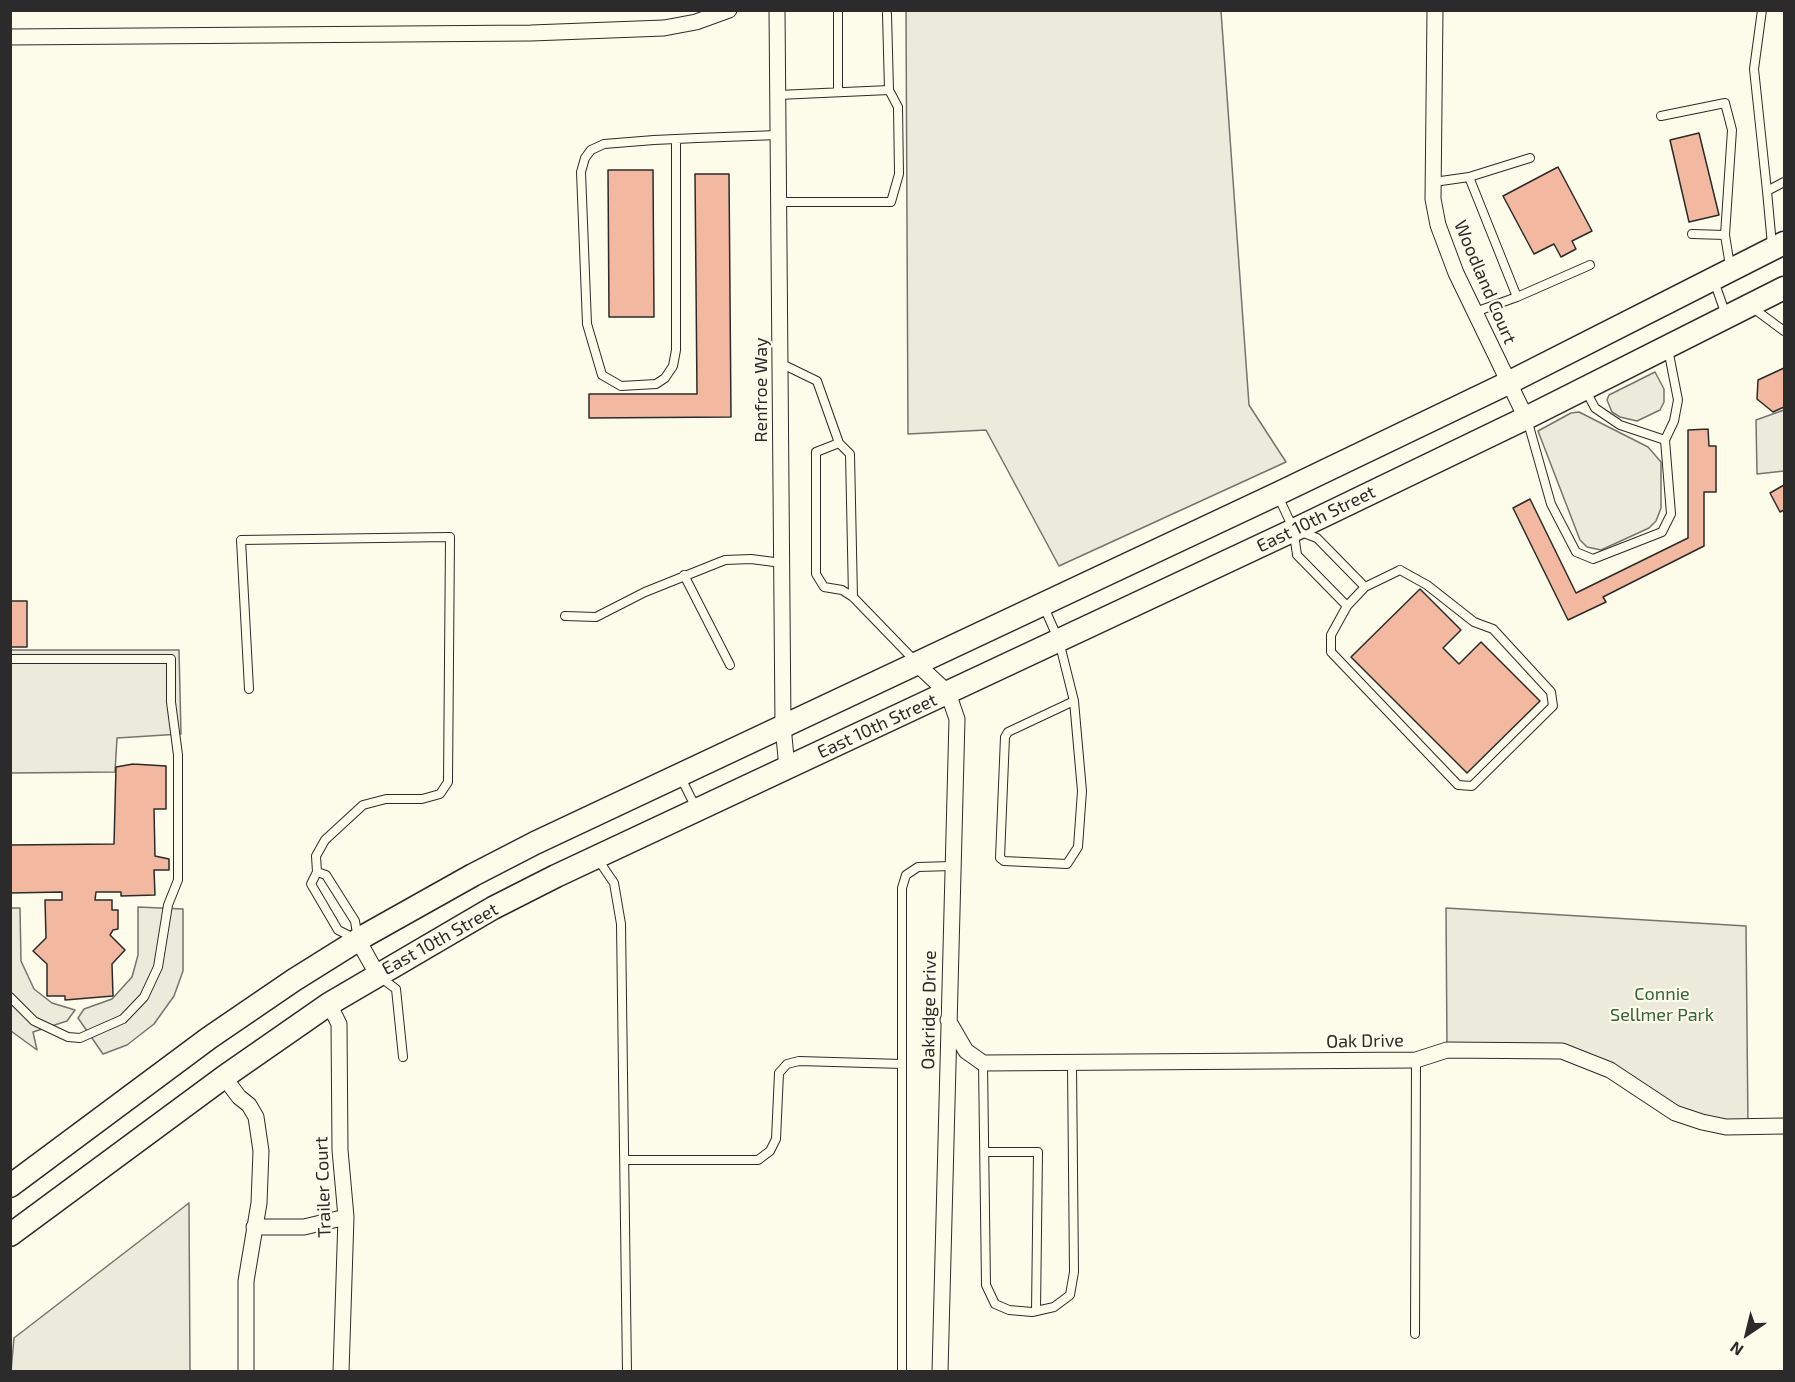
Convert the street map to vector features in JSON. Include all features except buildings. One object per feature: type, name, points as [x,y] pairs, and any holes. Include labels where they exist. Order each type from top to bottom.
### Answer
[{"type":"main road","points":[[10,1186],[209,1038],[358,940],[514,853],[1277,494],[1508,383],[1779,246]]},
{"type":"main road","name":"East 10th Street","points":[[10,1234],[329,1004],[377,974],[504,903],[596,857],[1294,530],[1526,418],[1785,288]]},
{"type":"street","points":[[10,37],[531,33],[664,28],[696,22],[729,10]]},
{"type":"street","name":"Renfroe Way","points":[[777,10],[783,726],[787,768]]},
{"type":"street","name":"Woodland Court","points":[[1435,10],[1434,182],[1438,225],[1475,312],[1526,418]]},
{"type":"street","name":"Oakridge Drive","points":[[917,664],[948,693],[957,719],[940,1371]]},
{"type":"street","points":[[358,940],[377,974]]},
{"type":"street","name":"Trailer Court","points":[[329,1004],[339,1024],[340,1150],[346,1217],[341,1371]]},
{"type":"street","points":[[948,1020],[966,1051],[983,1063]]},
{"type":"street","name":"Oak Drive","points":[[983,1063],[1072,1065],[1416,1060],[1447,1050],[1562,1051],[1610,1070],[1675,1113],[1726,1127],[1785,1126]]},
{"type":"street","points":[[225,1077],[239,1097],[249,1105],[256,1117],[261,1151],[262,1179],[246,1281],[246,1371]]},
{"type":"street","points":[[254,1227],[304,1227],[346,1217]]},
{"type":"lane","points":[[838,10],[838,92]]},
{"type":"lane","points":[[1762,10],[1755,69],[1767,191],[1779,246]]},
{"type":"lane","points":[[779,202],[891,202],[899,174],[898,106],[889,90],[887,14]]},
{"type":"lane","points":[[778,95],[889,90]]},
{"type":"lane","points":[[1661,116],[1725,103],[1732,130],[1722,275],[1727,316]]},
{"type":"lane","points":[[676,139],[676,350],[673,366],[665,378],[656,384],[621,386],[602,375],[587,324],[580,172],[585,158],[591,150],[604,144],[676,139],[778,135]]},
{"type":"lane","points":[[1434,182],[1469,177],[1530,158]]},
{"type":"lane","points":[[1469,177],[1517,297]]},
{"type":"lane","points":[[1767,191],[1785,182]]},
{"type":"lane","points":[[1692,234],[1725,235]]},
{"type":"lane","points":[[1475,312],[1517,297],[1590,265]]},
{"type":"lane","points":[[1750,305],[1785,331]]},
{"type":"lane","points":[[1526,418],[1551,504],[1576,552],[1593,560],[1662,532],[1671,513],[1665,440],[1674,421],[1678,400],[1672,360],[1667,346]]},
{"type":"lane","points":[[780,363],[817,381],[839,443],[850,454],[853,597]]},
{"type":"lane","points":[[1585,388],[1595,408],[1620,425],[1665,440]]},
{"type":"lane","points":[[839,443],[816,452],[816,574],[824,586],[842,590],[853,597],[917,664]]},
{"type":"lane","points":[[1277,494],[1294,530],[1297,555],[1347,606]]},
{"type":"lane","points":[[1294,530],[1317,538],[1365,587]]},
{"type":"lane","points":[[249,689],[241,540],[450,537],[448,782],[440,794],[422,799],[386,799],[363,805],[325,840],[316,856],[317,872],[310,884],[338,930],[358,940]]},
{"type":"lane","points":[[565,616],[596,617],[684,575],[725,560],[751,558],[782,563]]},
{"type":"lane","points":[[1400,570],[1414,576],[1474,622],[1493,629],[1551,693],[1553,706],[1472,786],[1458,784],[1331,652],[1331,635],[1347,606],[1365,587],[1400,570]]},
{"type":"lane","points":[[684,575],[730,665]]},
{"type":"lane","points":[[1043,606],[1059,640],[1074,701],[1082,791],[1078,848],[1067,864],[1004,861],[1000,858],[1005,737],[1008,732],[1074,701]]},
{"type":"lane","points":[[10,659],[171,659],[171,702],[178,755],[178,880],[168,905],[158,967],[144,997],[123,1019],[80,1038],[68,1037],[34,1021],[10,997]]},
{"type":"lane","points":[[679,774],[697,810]]},
{"type":"lane","points":[[596,857],[614,883],[621,924],[627,1371]]},
{"type":"lane","points":[[902,1371],[904,882],[906,875],[918,867],[952,866]]},
{"type":"lane","points":[[317,872],[326,875],[355,921],[358,940]]},
{"type":"lane","points":[[377,974],[396,989],[404,1058]]},
{"type":"lane","points":[[1415,1334],[1416,1060]]},
{"type":"lane","points":[[625,1160],[758,1160],[770,1151],[776,1139],[779,1074],[787,1064],[799,1061],[902,1064]]},
{"type":"lane","points":[[983,1063],[986,1285],[995,1304],[1009,1310],[1036,1311],[1054,1307],[1070,1295],[1074,1272],[1072,1065]]},
{"type":"lane","points":[[985,1152],[1038,1152],[1036,1311]]},
{"type":"green space","points":[[906,11],[1221,11],[1249,405],[1286,462],[1059,566],[986,430],[908,434]]},
{"type":"green space","points":[[1655,372],[1664,389],[1664,402],[1660,410],[1637,421],[1620,417],[1612,412],[1607,400],[1609,395]]},
{"type":"green space","points":[[1579,412],[1648,447],[1661,462],[1661,508],[1656,521],[1649,528],[1601,550],[1587,547],[1580,540],[1538,431],[1571,413]]},
{"type":"green space","name":"Connie Sellmer Park","points":[[1446,908],[1746,926],[1748,1127],[1675,1113],[1610,1070],[1528,1049],[1447,1050]]},
{"type":"green space","points":[[189,1203],[190,1371],[11,1371],[14,1338]]},
{"type":"shaded area","points":[[1784,410],[1784,471],[1757,474],[1756,420]]},
{"type":"shaded area","points":[[10,650],[179,650],[181,734],[117,738],[115,772],[11,773]]},
{"type":"shaded area","points":[[138,907],[183,909],[183,971],[174,996],[154,1024],[127,1045],[103,1054],[78,1018],[84,1009],[112,999],[132,977],[138,955]]},
{"type":"shaded area","points":[[10,908],[20,908],[21,961],[34,989],[52,1003],[75,1010],[67,1021],[33,1032],[37,1050],[11,1031]]}]
